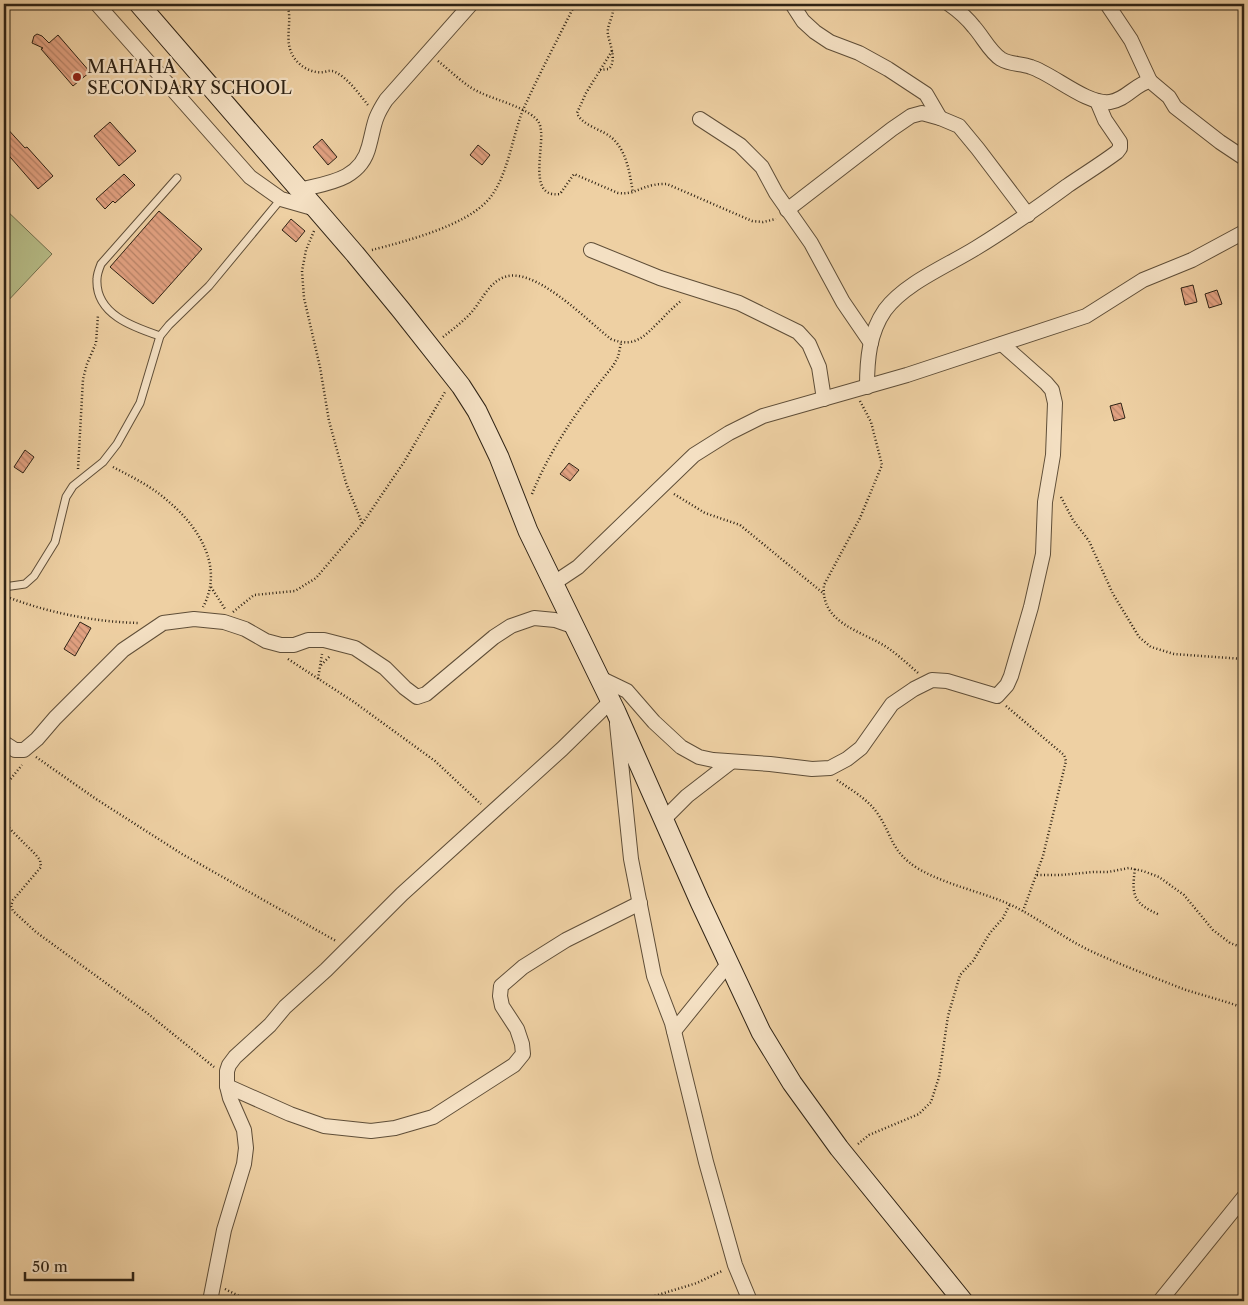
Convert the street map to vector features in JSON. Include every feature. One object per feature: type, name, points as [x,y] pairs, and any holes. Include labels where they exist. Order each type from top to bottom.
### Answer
[{"type":"main road","points":[[139,4],[355,254],[454,376],[477,411],[499,457],[523,516],[613,706],[761,1032],[792,1083],[845,1155],[962,1301]]},
{"type":"street","points":[[97,4],[250,177],[281,199],[319,213]]},
{"type":"street","points":[[299,190],[337,180],[360,166],[367,154],[377,113],[396,88],[471,4]]},
{"type":"street","points":[[792,4],[803,21],[830,42],[859,53],[926,94],[940,118]]},
{"type":"street","points":[[949,4],[965,16],[1000,59],[1014,64],[1030,66],[1089,98],[1097,101],[1112,102],[1124,97],[1142,83],[1150,81]]},
{"type":"street","points":[[1107,4],[1131,40],[1150,81],[1169,97],[1176,107],[1220,142],[1244,158]]},
{"type":"street","points":[[860,388],[874,332],[885,310],[899,296],[922,279],[952,263],[1028,215],[1120,148],[1120,142],[1105,120],[1097,101]]},
{"type":"street","points":[[789,213],[892,129],[912,116],[922,114],[940,118],[959,126],[1028,215]]},
{"type":"street","points":[[700,119],[740,145],[762,167],[789,213],[811,243],[843,302],[871,343]]},
{"type":"street","points":[[554,583],[578,567],[694,456],[729,433],[763,416],[907,375],[1086,316],[1143,280],[1192,260],[1244,232]]},
{"type":"street","points":[[591,250],[660,278],[739,303],[798,332],[809,344],[819,367],[824,399]]},
{"type":"street","points":[[600,678],[627,691],[654,722],[681,748],[699,757],[731,762],[812,769],[830,768],[847,759],[861,748],[892,704],[932,680],[947,680],[997,696],[1007,685],[1011,676],[1039,577],[1043,554],[1045,502],[1053,455],[1055,403],[1052,390],[1002,344]]},
{"type":"street","points":[[4,743],[20,751],[29,748],[67,705],[124,650],[163,623],[194,619],[224,622],[245,629],[266,641],[282,645],[308,640],[324,640],[355,648],[385,668],[414,696],[422,697],[470,659],[494,637],[511,626],[534,618],[555,620],[575,627]]},
{"type":"street","points":[[210,1301],[224,1230],[244,1164],[246,1148],[244,1130],[230,1098],[227,1082],[229,1065],[234,1057],[270,1026],[285,1007],[402,894],[562,749],[613,706]]},
{"type":"street","points":[[613,706],[631,859],[654,976],[674,1031],[706,1162],[735,1265],[750,1301]]},
{"type":"street","points":[[664,820],[687,796],[731,762]]},
{"type":"street","points":[[227,1082],[290,1114],[324,1126],[371,1131],[395,1128],[433,1117],[514,1065],[523,1054],[522,1044],[516,1029],[502,1006],[501,986],[523,967],[566,940],[640,903]]},
{"type":"street","points":[[674,1031],[729,963]]},
{"type":"street","points":[[1160,1301],[1244,1197]]},
{"type":"lane","points":[[160,336],[140,329],[106,309],[99,296],[96,279],[101,264],[176,178]]},
{"type":"lane","points":[[4,587],[24,584],[34,576],[55,542],[66,497],[77,483],[102,462],[117,444],[140,403],[160,336],[209,286],[281,199]]},
{"type":"path","points":[[287,4],[290,21],[289,44],[292,54],[298,63],[315,72],[328,70],[336,72],[377,113]]},
{"type":"path","points":[[355,254],[405,242],[436,231],[477,210],[490,198],[499,182],[523,110],[575,4]]},
{"type":"path","points":[[600,70],[611,67],[613,60],[608,34],[614,10],[612,4]]},
{"type":"path","points":[[612,51],[577,113],[578,117],[585,122],[612,137],[621,148],[633,193]]},
{"type":"path","points":[[427,53],[468,86],[523,110],[538,121],[541,126],[539,178],[541,186],[545,191],[553,195],[560,194],[574,174],[618,193],[633,193],[655,184],[667,184],[752,221],[763,222],[789,213]]},
{"type":"path","points":[[319,213],[306,250],[302,271],[304,298],[320,367],[323,395],[329,422],[346,483],[362,524]]},
{"type":"path","points":[[431,347],[469,315],[491,286],[502,278],[513,276],[525,277],[552,291],[566,300],[611,339],[622,343],[637,340],[648,334],[693,288]]},
{"type":"path","points":[[77,483],[83,379],[98,338],[99,296]]},
{"type":"path","points":[[523,516],[542,469],[563,433],[613,366],[622,343]]},
{"type":"path","points":[[230,615],[254,595],[295,591],[316,578],[362,524],[404,462],[454,376]]},
{"type":"path","points":[[860,388],[882,465],[860,518],[824,585],[826,604],[842,623],[887,648],[928,682]]},
{"type":"path","points":[[102,462],[150,487],[170,502],[187,520],[204,544],[212,574],[211,587],[204,605],[194,619]]},
{"type":"path","points":[[1050,476],[1072,520],[1090,541],[1113,594],[1139,637],[1151,647],[1174,654],[1244,659]]},
{"type":"path","points":[[662,486],[705,513],[740,525],[824,593]]},
{"type":"path","points":[[4,595],[36,606],[106,621],[163,623]]},
{"type":"path","points":[[318,679],[324,640]]},
{"type":"path","points":[[266,641],[284,656],[354,702],[434,761],[491,813]]},
{"type":"path","points":[[997,696],[1064,756],[1066,761],[1037,875],[1023,911]]},
{"type":"path","points":[[4,787],[24,760],[29,748],[96,799],[182,854],[348,948]]},
{"type":"path","points":[[821,768],[868,802],[878,813],[894,847],[903,857],[918,868],[958,887],[976,891],[1010,904],[1094,953],[1187,990],[1244,1008]]},
{"type":"path","points":[[4,823],[36,855],[40,860],[41,867],[13,900],[11,906],[13,911],[36,932],[147,1012],[227,1082]]},
{"type":"path","points":[[1037,875],[1061,876],[1108,872],[1129,868],[1158,877],[1184,895],[1213,930],[1230,943],[1244,948]]},
{"type":"path","points":[[1135,869],[1133,889],[1136,901],[1150,911],[1160,915]]},
{"type":"path","points":[[845,1155],[869,1135],[919,1114],[930,1102],[939,1077],[948,1016],[960,975],[973,961],[990,933],[1003,918],[1010,904]]},
{"type":"path","points":[[638,1301],[697,1283],[735,1265]]},
{"type":"path","points":[[213,1283],[249,1301]]},
{"type":"green space","points":[[4,208],[52,254],[4,305]]},
{"type":"building","points":[[37,34],[49,43],[58,35],[90,72],[73,86],[41,49],[43,48],[32,43],[34,36]]},
{"type":"building","points":[[110,122],[136,151],[119,166],[94,136]]},
{"type":"building","points":[[4,125],[53,176],[38,189],[4,150]]},
{"type":"building","points":[[322,139],[337,157],[328,165],[313,147]]},
{"type":"building","points":[[478,145],[490,155],[482,165],[470,155]]},
{"type":"building","points":[[124,174],[135,185],[115,203],[113,201],[105,209],[96,199]]},
{"type":"building","points":[[159,211],[202,249],[153,304],[110,267]]},
{"type":"building","points":[[291,219],[305,231],[296,242],[282,230]]},
{"type":"building","points":[[1193,285],[1197,302],[1185,305],[1181,288]]},
{"type":"building","points":[[1217,290],[1222,304],[1209,308],[1205,294]]},
{"type":"building","points":[[1121,403],[1125,418],[1114,421],[1110,406]]},
{"type":"building","points":[[25,450],[34,457],[23,473],[14,467]]},
{"type":"building","points":[[569,463],[579,470],[570,481],[560,474]]},
{"type":"building","points":[[80,622],[91,628],[75,656],[64,649]]},
{"type":"place","name":"MAHAHA SECONDARY SCHOOL","points":[[77,77]]}]
